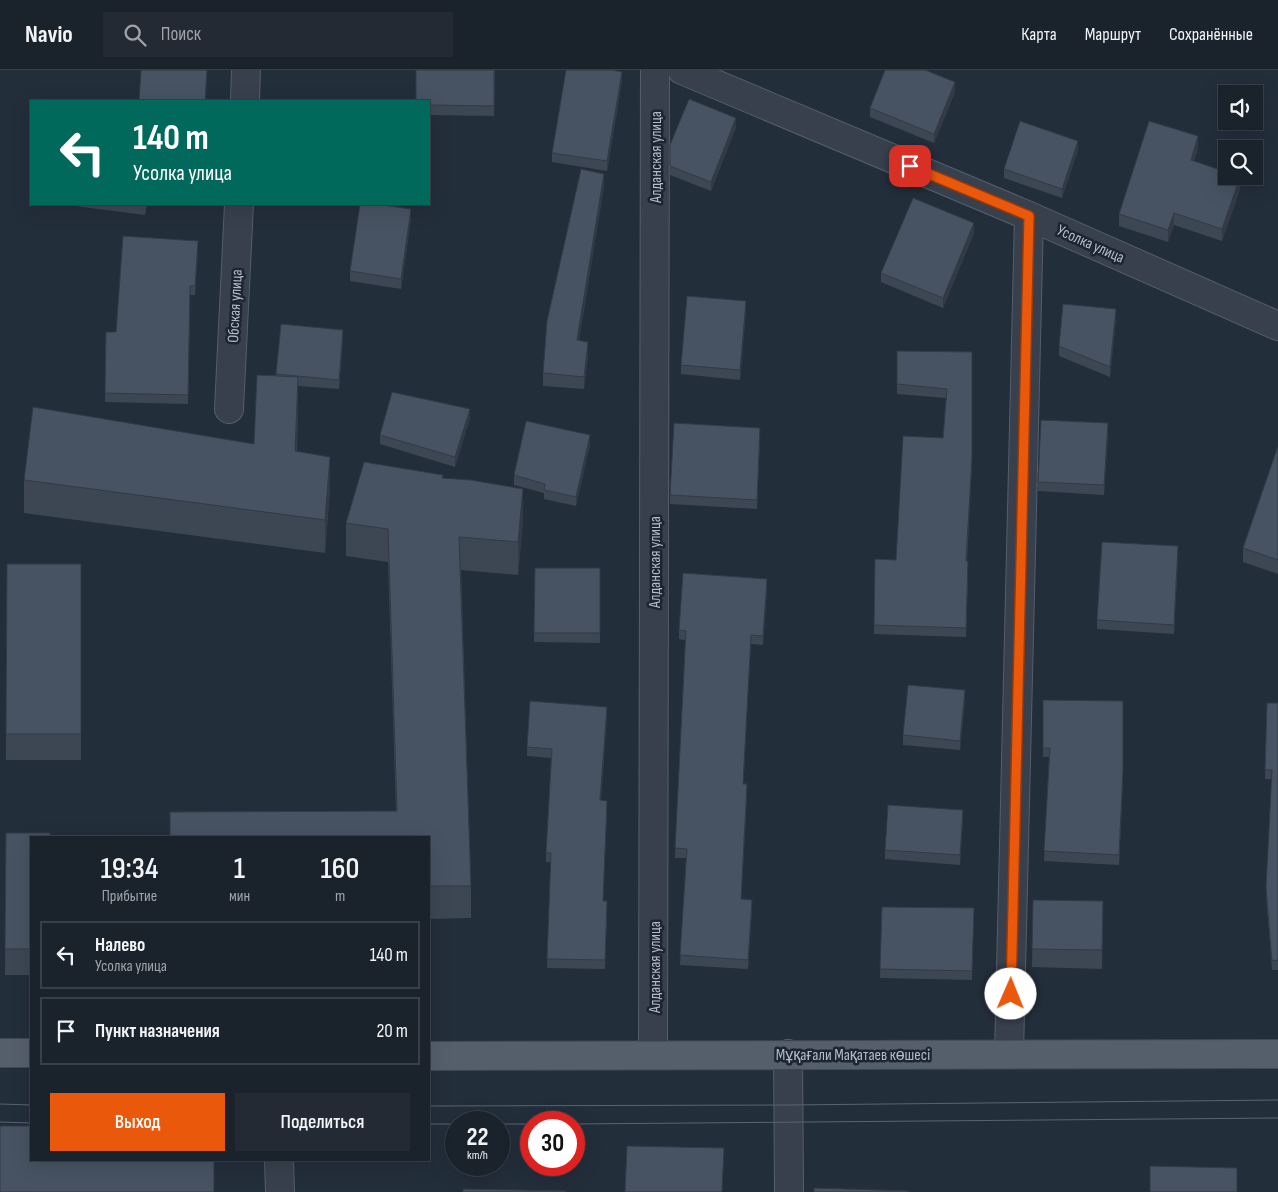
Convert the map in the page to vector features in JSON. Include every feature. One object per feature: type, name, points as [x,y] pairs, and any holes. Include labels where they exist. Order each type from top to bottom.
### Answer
[{"type":"main road","points":[[0,1053],[30,1053]]},
{"type":"main road","name":"Мұқағали Мақатаев көшесі","points":[[430,1056],[1278,1054]]},
{"type":"street","points":[[245,100],[246,70]]},
{"type":"street","name":"Алданская улица","points":[[654,1054],[655,70]]},
{"type":"street","name":"Усолка улица","points":[[682,70],[1029,216],[1278,326]]},
{"type":"street","name":"Обская улица","points":[[229,409],[240,205]]},
{"type":"street","points":[[1010,1054],[1029,216]]},
{"type":"street","points":[[788,1054],[789,1192]]},
{"type":"street","points":[[279,1161],[280,1192]]},
{"type":"building","points":[[141,70],[207,70],[205,100],[139,100]]},
{"type":"building","points":[[416,70],[494,70],[494,106],[430,105],[430,100],[416,100]]},
{"type":"building","points":[[566,70],[612,70],[622,72],[607,161],[552,153]]},
{"type":"building","points":[[885,70],[925,70],[955,82],[934,134],[870,108]]},
{"type":"building","points":[[689,99],[736,118],[711,182],[670,166],[670,145]]},
{"type":"building","points":[[1020,121],[1078,141],[1062,189],[1004,169]]},
{"type":"building","points":[[1149,121],[1198,136],[1191,160],[1218,169],[1218,185],[1237,185],[1222,229],[1174,213],[1168,230],[1119,214]]},
{"type":"building","points":[[581,169],[604,174],[577,340],[588,342],[584,377],[543,373],[547,321]]},
{"type":"building","points":[[913,198],[974,223],[943,298],[881,273]]},
{"type":"building","points":[[360,205],[383,205],[411,209],[401,279],[350,271]]},
{"type":"building","points":[[123,236],[198,241],[195,286],[190,286],[188,395],[105,393],[106,332],[116,332]]},
{"type":"building","points":[[687,296],[746,301],[740,370],[681,365]]},
{"type":"building","points":[[1063,304],[1116,309],[1110,367],[1059,346]]},
{"type":"building","points":[[281,324],[343,330],[339,380],[276,374]]},
{"type":"building","points":[[897,351],[972,352],[972,457],[966,561],[968,561],[966,628],[874,625],[875,559],[896,560],[903,436],[943,438],[947,389],[897,384]]},
{"type":"building","points":[[257,375],[298,377],[295,451],[330,457],[325,520],[24,480],[33,407],[254,444]]},
{"type":"building","points":[[392,392],[470,409],[455,457],[380,435]]},
{"type":"building","points":[[1041,420],[1108,423],[1104,485],[1038,482]]},
{"type":"building","points":[[526,421],[590,435],[576,497],[544,490],[545,484],[514,475]]},
{"type":"building","points":[[674,423],[760,428],[757,500],[670,495]]},
{"type":"building","points":[[1278,446],[1278,560],[1243,548]]},
{"type":"building","points":[[364,462],[443,475],[442,478],[471,480],[523,489],[518,542],[459,537],[471,886],[430,886],[430,836],[170,836],[170,812],[397,811],[388,529],[346,523]]},
{"type":"building","points":[[1102,542],[1178,546],[1174,625],[1097,620]]},
{"type":"building","points":[[7,564],[81,564],[81,734],[6,734]]},
{"type":"building","points":[[535,568],[600,568],[600,633],[534,633]]},
{"type":"building","points":[[683,573],[767,579],[763,636],[751,635],[743,784],[747,784],[741,899],[752,900],[748,960],[680,955],[687,849],[675,848],[686,631],[679,630]]},
{"type":"building","points":[[908,685],[965,690],[960,741],[903,735]]},
{"type":"building","points":[[1043,700],[1123,701],[1123,770],[1119,855],[1044,851],[1050,748],[1043,748]]},
{"type":"building","points":[[530,701],[607,707],[600,800],[607,801],[603,901],[607,901],[605,960],[547,959],[551,853],[546,853],[552,749],[527,747]]},
{"type":"building","points":[[1267,703],[1278,703],[1278,960],[1272,961],[1266,887],[1272,770],[1265,770]]},
{"type":"building","points":[[888,805],[963,810],[960,855],[885,850]]},
{"type":"building","points":[[6,833],[50,833],[50,836],[30,836],[30,949],[5,949]]},
{"type":"building","points":[[1033,900],[1103,901],[1102,950],[1032,949]]},
{"type":"building","points":[[882,907],[974,908],[972,971],[880,969]]},
{"type":"building","points":[[0,1126],[30,1126],[30,1161],[214,1161],[214,1192],[0,1192]]},
{"type":"building","points":[[627,1146],[724,1148],[722,1192],[625,1192]]},
{"type":"building","points":[[1150,1166],[1237,1168],[1237,1192],[1150,1192]]},
{"type":"building","points":[[814,1188],[908,1191],[908,1192],[814,1192]]},
{"type":"building","points":[[463,1189],[566,1191],[566,1192],[463,1192]]},
{"type":"tram line","points":[[430,1106],[788,1105],[1278,1100]]},
{"type":"tram line","points":[[0,1104],[30,1105]]},
{"type":"tram line","points":[[585,1124],[1278,1118]]},
{"type":"tram line","points":[[0,1122],[30,1123]]},
{"type":"tram line","points":[[430,1124],[445,1124]]},
{"type":"tram line","points":[[510,1124],[520,1124]]},
{"type":"route","points":[[910,166],[1029,216],[1011,994]]}]
